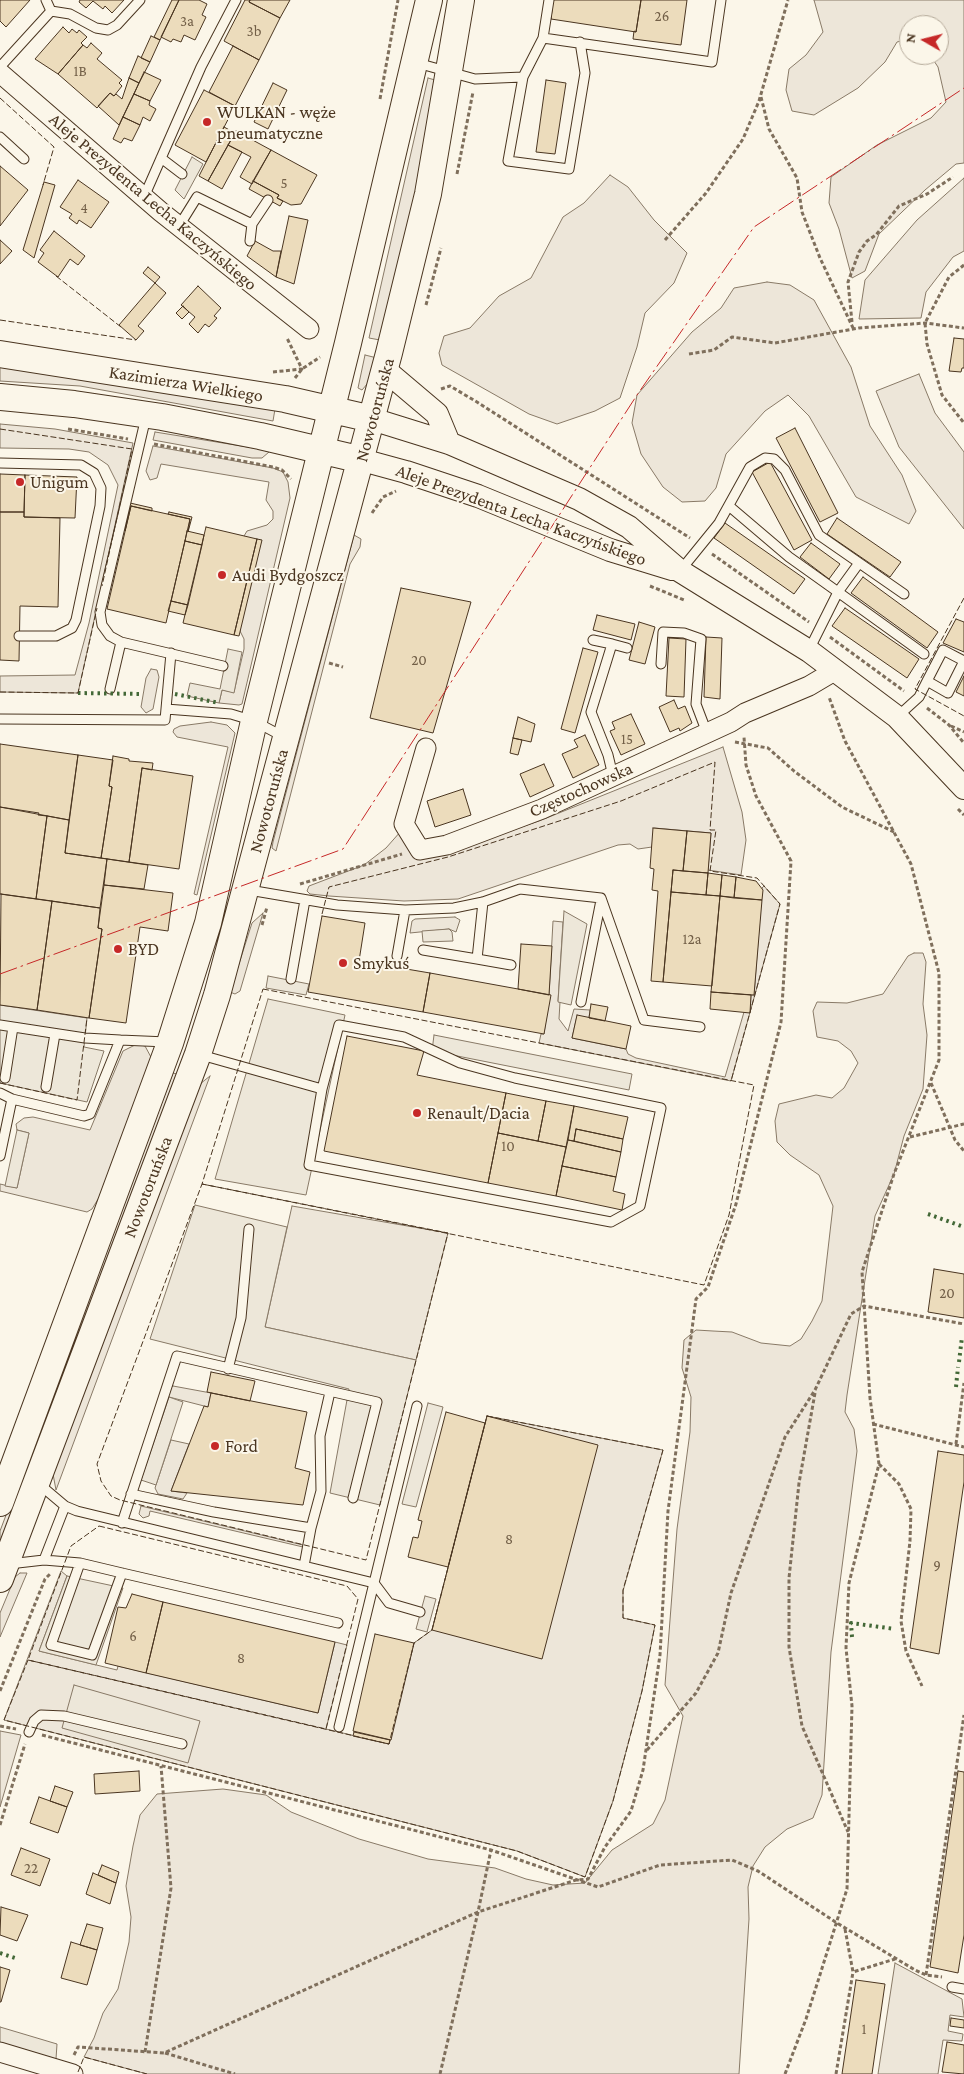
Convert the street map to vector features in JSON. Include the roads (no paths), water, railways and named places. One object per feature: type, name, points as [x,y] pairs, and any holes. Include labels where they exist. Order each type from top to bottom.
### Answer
[{"type":"main road","name":"Nowotoruńska","points":[[0,1503],[170,1042],[208,923],[254,721],[429,0]]},
{"type":"main road","name":"Nowotoruńska","points":[[3,1571],[38,1483],[198,1054],[217,995],[385,370],[428,194],[461,0]]},
{"type":"main road","name":"Kazimierza Wielkiego","points":[[0,354],[285,399],[372,419]]},
{"type":"main road","name":"Kazimierza Wielkiego","points":[[0,397],[74,404],[146,414],[260,436],[362,460]]},
{"type":"street","name":"Aleje Prezydenta Lecha Kaczyńskiego","points":[[0,73],[179,226],[309,329]]},
{"type":"street","points":[[385,370],[437,414],[448,443]]},
{"type":"street","name":"Aleje Prezydenta Lecha Kaczyńskiego","points":[[372,419],[448,443],[579,499],[629,527],[680,571],[809,651],[829,674],[897,717],[964,788]]},
{"type":"street","name":"Aleje Prezydenta Lecha Kaczyńskiego","points":[[362,460],[406,472],[469,493],[610,550],[680,571]]},
{"type":"street","name":"Częstochowska","points":[[426,748],[404,824],[420,850],[447,845],[542,809],[829,674]]},
{"type":"street","points":[[0,2052],[68,2072]]},
{"type":"lane","points":[[46,0],[51,11]]},
{"type":"lane","points":[[51,11],[70,14],[96,28],[108,30],[117,25],[140,0]]},
{"type":"lane","points":[[144,197],[202,67],[236,0]]},
{"type":"lane","points":[[549,0],[543,38],[522,77],[508,161],[569,169],[585,73],[580,42]]},
{"type":"lane","points":[[543,38],[712,62],[720,0]]},
{"type":"lane","points":[[0,67],[51,11]]},
{"type":"lane","points":[[415,63],[475,79],[522,77]]},
{"type":"lane","points":[[0,138],[24,159]]},
{"type":"lane","points":[[161,158],[182,174]]},
{"type":"lane","points":[[179,226],[196,197],[252,224]]},
{"type":"lane","points":[[250,241],[252,224],[268,200]]},
{"type":"lane","points":[[146,414],[100,612],[102,625],[110,636],[121,642],[223,666]]},
{"type":"lane","points":[[680,571],[705,542],[729,506],[750,467],[765,458],[774,458],[785,470],[819,535],[904,594]]},
{"type":"lane","points":[[0,463],[81,465],[94,473],[101,488],[100,506],[76,620],[72,628],[56,636],[19,636]]},
{"type":"lane","points":[[729,506],[789,557],[924,654]]},
{"type":"lane","points":[[809,651],[838,592],[859,563]]},
{"type":"lane","points":[[661,664],[663,632],[684,633],[701,639],[696,704],[702,735]]},
{"type":"lane","points":[[593,640],[627,648]]},
{"type":"lane","points":[[110,689],[121,642]]},
{"type":"lane","points":[[612,644],[591,712],[608,755],[613,776]]},
{"type":"lane","points":[[897,717],[918,697],[926,681],[943,650],[964,661],[948,693],[926,681]]},
{"type":"lane","points":[[0,719],[165,720],[171,653]]},
{"type":"lane","points":[[166,709],[231,714],[254,721],[286,738]]},
{"type":"lane","points":[[246,889],[337,905],[405,910],[454,908],[483,902],[520,889],[601,898]]},
{"type":"lane","points":[[581,1002],[601,898]]},
{"type":"lane","points":[[601,898],[644,1020],[700,1027]]},
{"type":"lane","points":[[291,979],[305,900]]},
{"type":"lane","points":[[477,959],[483,902]]},
{"type":"lane","points":[[397,956],[405,910]]},
{"type":"lane","points":[[424,950],[511,965]]},
{"type":"lane","points":[[0,1025],[55,1034],[170,1042]]},
{"type":"lane","points":[[339,1025],[404,1037],[460,1063],[515,1078],[661,1108],[640,1206],[611,1222],[309,1165],[322,1089],[339,1025]]},
{"type":"lane","points":[[5,1078],[13,1027]]},
{"type":"lane","points":[[46,1087],[55,1034]]},
{"type":"lane","points":[[0,1093],[12,1099],[84,1116],[90,1114],[120,1040]]},
{"type":"lane","points":[[198,1054],[322,1089]]},
{"type":"lane","points":[[0,1156],[12,1099]]},
{"type":"lane","points":[[228,1369],[241,1318],[249,1230]]},
{"type":"lane","points":[[122,1522],[177,1356],[377,1402],[353,1498]]},
{"type":"lane","points":[[304,1566],[311,1528],[321,1491],[320,1436],[330,1392]]},
{"type":"lane","points":[[339,1727],[417,1406]]},
{"type":"lane","points":[[38,1483],[65,1506],[122,1522],[374,1584],[389,1603],[420,1612]]},
{"type":"lane","points":[[131,1494],[214,1512],[311,1528]]},
{"type":"lane","points":[[44,1560],[65,1506]]},
{"type":"lane","points":[[3,1571],[44,1560],[80,1563],[338,1623]]},
{"type":"lane","points":[[80,1563],[51,1645],[92,1655],[122,1573]]},
{"type":"lane","points":[[29,1732],[34,1721],[41,1715],[64,1716],[182,1744]]},
{"type":"lane","points":[[952,1987],[964,1989]]},
{"type":"place","name":"WULKAN - węże pneumatyczne","points":[[207,122]]},
{"type":"place","name":"Unigum","points":[[20,482]]},
{"type":"place","name":"Audi Bydgoszcz","points":[[222,575]]},
{"type":"place","name":"BYD","points":[[118,949]]},
{"type":"place","name":"Smykuś","points":[[343,963]]},
{"type":"place","name":"Renault/Dacia","points":[[417,1113]]},
{"type":"place","name":"Ford","points":[[215,1446]]}]
